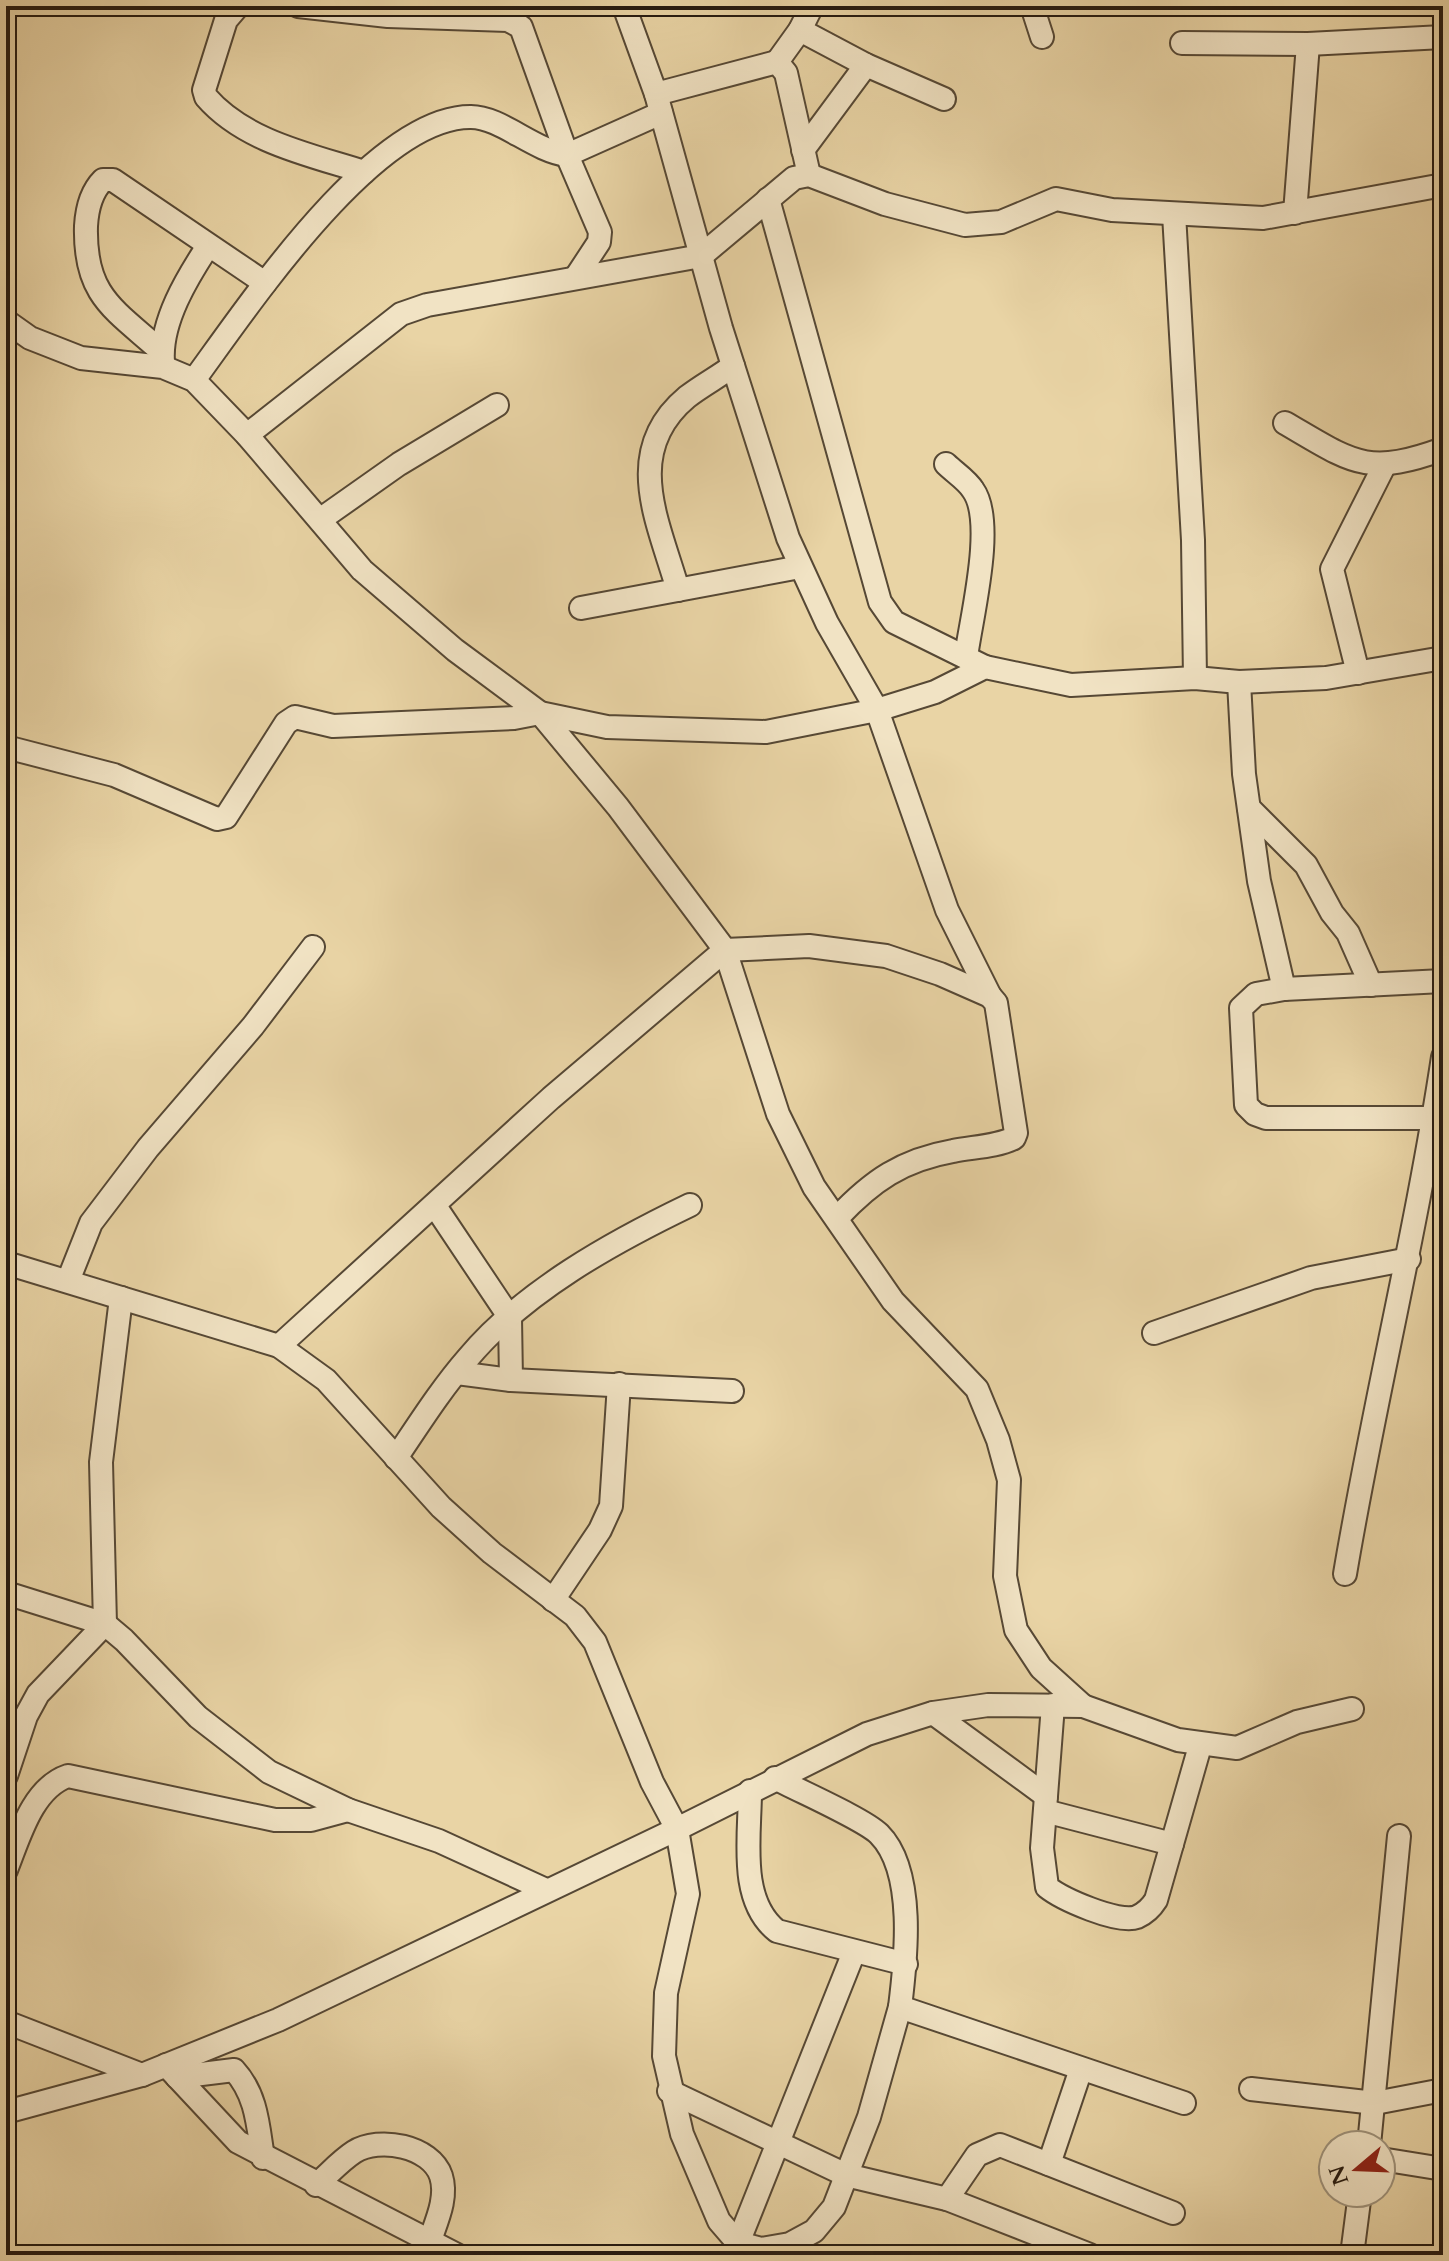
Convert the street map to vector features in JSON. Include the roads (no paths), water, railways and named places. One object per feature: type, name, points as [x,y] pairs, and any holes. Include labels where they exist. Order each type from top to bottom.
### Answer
[{"type":"street","points":[[238,6],[226,20],[204,90],[206,97],[256,134],[310,158],[364,172]]},
{"type":"street","points":[[298,6],[425,12],[508,20],[521,27],[567,155],[600,232],[599,242],[576,277]]},
{"type":"street","points":[[624,6],[658,104],[733,366],[800,567],[827,623],[877,710],[947,910],[1000,1014],[1014,1138],[941,1153],[894,1170],[868,1186],[838,1217]]},
{"type":"street","points":[[194,380],[293,246],[364,172],[423,129],[473,117],[552,153],[567,155],[658,104],[777,62],[800,30],[812,6]]},
{"type":"street","points":[[1032,6],[1042,37]]},
{"type":"street","points":[[800,30],[866,65],[944,99]]},
{"type":"street","points":[[1182,43],[1308,44],[1443,37]]},
{"type":"street","points":[[1295,213],[1308,44]]},
{"type":"street","points":[[777,62],[786,73],[809,175]]},
{"type":"street","points":[[803,150],[866,65]]},
{"type":"street","points":[[247,435],[401,314],[427,305],[701,256],[794,178],[809,175],[885,204],[965,225],[1001,222],[1056,199],[1112,210],[1238,218],[1295,213],[1443,185]]},
{"type":"street","points":[[265,283],[113,180],[103,180],[95,188],[86,215],[85,259],[93,284],[163,360],[194,380],[247,435],[362,570],[455,650],[540,713],[618,807],[725,950],[778,1114],[814,1187],[838,1217],[893,1301],[977,1389],[998,1440],[1009,1480],[1005,1576],[1016,1630],[1041,1668],[1083,1706]]},
{"type":"street","points":[[768,199],[880,602],[894,622],[976,662],[1071,685],[1195,678],[1239,682],[1358,673],[1443,658]]},
{"type":"street","points":[[1174,214],[1193,540],[1195,678]]},
{"type":"street","points":[[163,360],[186,280],[208,246]]},
{"type":"street","points":[[6,321],[30,338],[81,358],[163,360]]},
{"type":"street","points":[[678,590],[647,483],[649,458],[673,412],[687,398],[733,366]]},
{"type":"street","points":[[321,519],[399,464],[497,405]]},
{"type":"street","points":[[1285,423],[1350,461],[1384,466],[1443,449]]},
{"type":"street","points":[[946,464],[974,490],[982,511],[976,662]]},
{"type":"street","points":[[1358,673],[1332,569],[1384,466]]},
{"type":"street","points":[[581,608],[800,567]]},
{"type":"street","points":[[6,747],[114,775],[217,819],[226,817],[286,723],[295,717],[333,726],[514,718],[540,713],[607,727],[692,733],[766,732],[877,710],[935,692],[976,662]]},
{"type":"street","points":[[1239,682],[1249,808],[1259,881],[1284,989]]},
{"type":"street","points":[[1249,808],[1271,826],[1306,865],[1332,913],[1348,933],[1371,985]]},
{"type":"street","points":[[279,1346],[551,1098],[725,950],[809,946],[886,956],[940,974],[990,996]]},
{"type":"street","points":[[68,1281],[91,1223],[148,1148],[219,1069],[313,947]]},
{"type":"street","points":[[1438,1120],[1266,1118],[1255,1114],[1246,1105],[1241,1008],[1256,994],[1284,989],[1443,981]]},
{"type":"street","points":[[1345,1574],[1367,1446],[1438,1120],[1443,1057]]},
{"type":"street","points":[[396,1458],[457,1373],[510,1318],[584,1262],[690,1205]]},
{"type":"street","points":[[435,1206],[510,1318],[511,1380]]},
{"type":"street","points":[[1154,1333],[1311,1278],[1409,1259]]},
{"type":"street","points":[[6,1263],[170,1310],[279,1346],[326,1380],[441,1507],[575,1616],[595,1642],[652,1782],[677,1829],[688,1894],[666,1993],[664,2056],[669,2091],[719,2221],[738,2243],[761,2249],[790,2244],[814,2231],[834,2207],[869,2117],[900,2007],[906,1964],[901,1873],[878,1832],[775,1778]]},
{"type":"street","points":[[6,1776],[26,1716],[38,1694],[105,1624],[101,1462],[121,1298]]},
{"type":"street","points":[[457,1373],[511,1380],[732,1391]]},
{"type":"street","points":[[553,1600],[600,1530],[611,1506],[619,1384]]},
{"type":"street","points":[[6,1593],[105,1624],[198,1717],[257,1763],[348,1810],[439,1841],[546,1890]]},
{"type":"street","points":[[171,2071],[677,1829],[867,1734],[933,1713],[988,1705],[1083,1706],[1200,1746],[1237,1748],[1297,1722],[1352,1709]]},
{"type":"street","points":[[1053,1705],[1042,1872],[1047,1887],[1058,1896],[1121,1918],[1135,1918],[1149,1910],[1156,1900],[1200,1746]]},
{"type":"street","points":[[933,1713],[1046,1804],[1172,1844]]},
{"type":"street","points":[[6,1870],[39,1798],[52,1781],[68,1776],[275,1820],[311,1820],[348,1810]]},
{"type":"street","points":[[750,1791],[752,1897],[763,1920],[777,1931],[906,1964]]},
{"type":"street","points":[[1371,2129],[1399,1836]]},
{"type":"street","points":[[738,2243],[854,1952]]},
{"type":"street","points":[[900,2007],[1184,2103]]},
{"type":"street","points":[[6,2022],[142,2075]]},
{"type":"street","points":[[1049,2164],[1081,2069]]},
{"type":"street","points":[[6,2112],[142,2075],[171,2071],[234,2070],[247,2084],[255,2108],[263,2158]]},
{"type":"street","points":[[171,2071],[221,2128],[263,2158],[457,2255]]},
{"type":"street","points":[[1251,2089],[1375,2103],[1442,2086]]},
{"type":"street","points":[[669,2091],[779,2146],[846,2175],[947,2199],[1090,2255]]},
{"type":"street","points":[[316,2185],[356,2151],[371,2146],[384,2144],[422,2154],[435,2164],[441,2177],[444,2199],[429,2243]]},
{"type":"street","points":[[947,2199],[977,2155],[994,2145],[1173,2213]]},
{"type":"street","points":[[1397,2162],[1443,2169]]},
{"type":"street","points":[[1352,2255],[1358,2209]]}]
